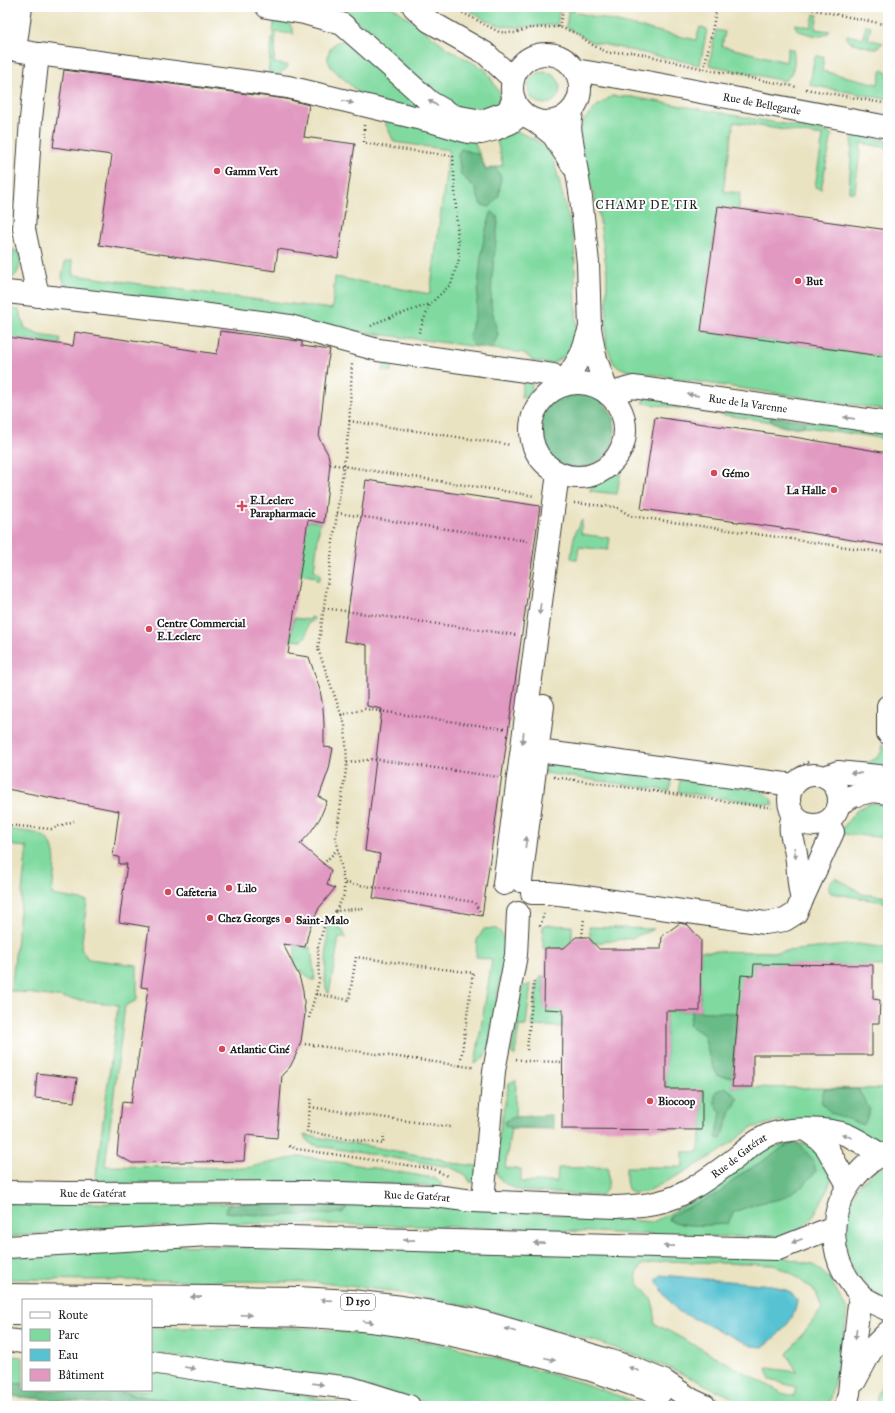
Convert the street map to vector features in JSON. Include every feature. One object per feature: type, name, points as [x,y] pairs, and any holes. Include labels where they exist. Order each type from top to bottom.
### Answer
[{"type":"main road","points":[[21,7],[15,50],[288,87],[430,120],[468,132],[481,133],[510,123],[536,56],[551,54],[565,60],[575,70],[579,78],[580,87],[570,128],[574,144],[576,170],[582,198],[588,263],[590,328],[595,356],[608,394]]},
{"type":"main road","points":[[268,7],[304,13],[342,24],[430,102],[454,116],[482,121],[507,112],[521,95]]},
{"type":"main road","points":[[414,7],[429,21],[484,53],[544,122],[554,121],[564,117],[575,103]]},
{"type":"main road","points":[[38,54],[31,119],[24,229],[38,296]]},
{"type":"main road","name":"Rue de Bellegarde","points":[[575,70],[888,127]]},
{"type":"main road","name":"Rue de Bellegarde","points":[[575,103],[636,80]]},
{"type":"main road","points":[[521,95],[553,135],[576,170]]},
{"type":"main road","points":[[7,292],[194,313],[290,326],[378,350],[553,375],[563,385]]},
{"type":"main road","points":[[563,385],[581,355],[590,328]]},
{"type":"main road","points":[[579,383],[595,386],[608,394],[618,404],[624,416],[626,430],[624,444],[618,456],[609,466],[597,473],[584,477],[564,475],[547,466],[538,456],[533,445],[531,433],[531,421],[535,410],[542,399],[563,385],[579,383]]},
{"type":"main road","name":"Rue de la Varenne","points":[[608,394],[633,386],[888,423]]},
{"type":"main road","points":[[519,886],[526,777],[564,475]]},
{"type":"main road","points":[[526,777],[538,752],[561,500]]},
{"type":"main road","points":[[538,752],[793,785]]},
{"type":"main road","points":[[825,778],[838,772],[888,777]]},
{"type":"main road","points":[[818,775],[825,778],[831,782],[839,796],[837,811],[827,822],[820,825],[812,826],[805,824],[793,815],[789,808],[789,792],[798,780],[804,777],[818,775]]},
{"type":"main road","points":[[839,804],[853,796],[872,791],[888,793]]},
{"type":"main road","points":[[793,815],[790,825],[791,837],[795,849],[798,880],[802,900]]},
{"type":"main road","points":[[519,886],[532,898],[528,908],[518,913],[507,911],[500,903],[499,892],[519,886],[549,893],[765,923],[785,920],[796,913],[833,832],[827,822]]},
{"type":"main road","points":[[483,1201],[496,1056],[516,955],[518,913]]},
{"type":"main road","name":"Rue de Gatérat","points":[[7,1192],[308,1192],[435,1196],[483,1201],[616,1207],[638,1206],[662,1201],[683,1194],[708,1179],[764,1137],[791,1129],[834,1132],[847,1135],[885,1154]]},
{"type":"main road","points":[[806,1130],[820,1140],[827,1148],[848,1185]]},
{"type":"main road","points":[[885,1154],[862,1168],[848,1185],[838,1205],[834,1227],[834,1246],[839,1264],[848,1281],[860,1295],[888,1310]]},
{"type":"main road","points":[[7,1247],[209,1235],[778,1249],[834,1227]]},
{"type":"main road","name":"D 150","points":[[7,1295],[298,1298],[402,1307],[473,1319],[588,1353],[633,1368],[664,1382],[698,1403]]},
{"type":"main road","points":[[848,1399],[860,1295]]},
{"type":"main road","points":[[7,1314],[22,1314]]},
{"type":"main road","name":"D 150","points":[[152,1315],[240,1315],[315,1318],[404,1326],[470,1339],[532,1354],[698,1403]]},
{"type":"main road","points":[[848,1399],[873,1347],[888,1332]]},
{"type":"main road","points":[[7,1340],[22,1342]]},
{"type":"main road","points":[[152,1362],[225,1373],[351,1388],[409,1406]]},
{"type":"path","points":[[452,7],[499,32],[515,33],[530,28],[559,27],[576,33],[594,46],[609,54],[633,52],[704,69],[888,104]]},
{"type":"path","points":[[559,27],[564,7]]},
{"type":"path","points":[[704,69],[717,7]]},
{"type":"path","points":[[801,7],[888,26]]},
{"type":"path","points":[[484,53],[499,32]]},
{"type":"path","points":[[364,105],[364,143],[453,156],[459,259],[450,284],[430,304],[417,336],[412,355]]},
{"type":"path","points":[[309,1018],[319,981],[318,947],[325,923],[336,911],[344,896],[344,883],[336,837],[347,763],[345,725],[318,649],[349,421],[354,344],[366,329],[380,321],[430,304]]},
{"type":"path","points":[[349,421],[511,445]]},
{"type":"path","points":[[330,464],[616,508],[632,516],[888,553]]},
{"type":"path","points":[[337,513],[534,542]]},
{"type":"path","points":[[324,608],[521,636]]},
{"type":"path","points":[[347,763],[373,759],[503,777],[526,777],[541,775],[772,808]]},
{"type":"path","points":[[7,825],[51,830],[74,821]]},
{"type":"path","points":[[323,864],[338,849]]},
{"type":"path","points":[[344,883],[474,902],[483,916]]},
{"type":"path","points":[[336,911],[364,908]]},
{"type":"path","points":[[540,929],[540,922],[545,912]]},
{"type":"path","points":[[316,994],[349,1000],[356,956],[472,973],[460,1066]]},
{"type":"path","points":[[526,1050],[535,974]]},
{"type":"path","points":[[305,1044],[460,1066],[477,1066],[485,1060],[496,1056],[527,1061],[563,1062]]},
{"type":"path","points":[[311,1099],[307,1132],[383,1144],[384,1134]]},
{"type":"path","points":[[310,1107],[450,1126]]},
{"type":"path","points":[[289,1146],[297,1149],[434,1169],[445,1174],[457,1186],[461,1199]]},
{"type":"green space","points":[[327,7],[393,7],[450,50],[486,70],[500,94],[499,103],[482,116],[444,104],[349,15]]},
{"type":"green space","points":[[465,7],[560,7],[557,25],[509,27],[487,21]]},
{"type":"green space","points":[[569,7],[574,7],[574,12],[696,40],[700,27],[707,29],[700,65],[592,42],[566,27]]},
{"type":"green space","points":[[814,14],[818,15],[815,29],[830,31],[827,34],[823,36],[815,36],[798,31],[795,24],[811,27]]},
{"type":"green space","points":[[275,15],[288,22],[294,34],[276,32],[274,63],[288,65],[287,68],[276,76],[268,75]]},
{"type":"green space","points":[[866,25],[871,26],[868,39],[883,43],[875,49],[850,42],[847,38],[847,35],[863,38]]},
{"type":"green space","points":[[716,30],[725,32],[722,46],[786,62],[788,48],[793,50],[794,63],[790,75],[784,81],[709,65]]},
{"type":"green space","points":[[346,40],[434,116],[363,97],[331,67],[328,60],[328,54],[336,42]]},
{"type":"green space","points":[[816,56],[824,56],[822,71],[878,84],[882,69],[888,74],[888,92],[886,99],[810,85],[814,59]]},
{"type":"green space","points":[[547,72],[553,74],[558,79],[560,88],[558,97],[553,102],[541,104],[535,102],[530,97],[528,85],[530,79],[535,74]]},
{"type":"green space","points":[[612,96],[632,97],[828,132],[832,135],[821,189],[815,187],[823,136],[734,122],[723,191],[740,193],[739,209],[718,206],[701,331],[888,357],[888,410],[625,370],[614,364],[606,345],[607,273],[599,215],[582,151],[579,133],[584,120],[597,106]]},
{"type":"green space","points":[[381,114],[473,139],[486,170],[503,165],[496,137],[514,130],[536,140],[549,151],[555,165],[574,240],[577,342],[567,354],[552,364],[533,361],[524,353],[362,332],[65,285],[62,277],[65,262],[72,260],[74,275],[332,309],[335,277],[430,294],[449,150],[394,142]]},
{"type":"green space","points":[[858,135],[888,141],[888,148],[861,143],[855,192],[849,192],[852,139]]},
{"type":"green space","points":[[461,149],[480,155],[486,170],[495,167],[501,177],[499,195],[490,207],[481,205],[475,188],[461,175],[458,154]]},
{"type":"green space","points":[[492,211],[497,216],[498,223],[492,277],[491,305],[498,335],[492,349],[473,346],[469,339],[476,307],[483,245]]},
{"type":"green space","points":[[13,249],[20,254],[20,263],[17,273],[7,282],[7,262],[12,262]]},
{"type":"green space","points":[[7,308],[19,310],[25,328],[39,335],[60,338],[60,344],[7,337]]},
{"type":"green space","points":[[392,362],[528,381],[532,384],[531,394],[521,398],[523,382],[393,364],[391,372],[382,371],[385,364]]},
{"type":"green space","points":[[577,392],[591,395],[604,403],[612,416],[615,430],[612,444],[604,457],[591,465],[577,468],[563,465],[550,457],[542,444],[539,430],[542,416],[550,403],[563,395]]},
{"type":"green space","points":[[644,397],[888,433],[888,439],[643,403]]},
{"type":"green space","points":[[771,416],[804,420],[804,426],[791,428],[783,426],[771,421]]},
{"type":"green space","points":[[623,459],[617,494],[590,491],[594,481],[610,471]]},
{"type":"green space","points":[[582,520],[581,534],[610,538],[608,550],[579,547],[577,560],[571,558],[575,534]]},
{"type":"green space","points":[[307,521],[320,522],[314,570],[319,574],[320,580],[316,580],[316,577],[300,574]]},
{"type":"green space","points":[[311,617],[314,619],[312,622],[308,623],[305,638],[303,640],[290,640],[294,618],[310,620]]},
{"type":"green space","points":[[883,744],[888,756],[888,769],[861,764],[869,762],[879,756]]},
{"type":"green space","points":[[557,763],[671,779],[670,791],[544,773],[547,765]]},
{"type":"green space","points":[[680,780],[757,790],[768,796],[774,805],[678,792]]},
{"type":"green space","points":[[870,803],[888,805],[888,838],[843,834],[841,830],[857,810]]},
{"type":"green space","points":[[7,829],[38,834],[48,840],[52,846],[55,862],[52,895],[87,901],[81,949],[88,959],[137,965],[137,1000],[125,1006],[105,1166],[246,1168],[302,1156],[434,1178],[442,1184],[438,1188],[415,1184],[95,1184],[118,1005],[11,991],[27,847],[7,845]]},
{"type":"green space","points":[[835,878],[862,894],[888,897],[888,903],[831,893],[829,890],[829,884]]},
{"type":"green space","points":[[332,923],[341,928],[346,938],[339,938],[329,994],[326,988],[325,980],[328,925]]},
{"type":"green space","points":[[543,926],[572,926],[572,941],[568,948],[543,949]]},
{"type":"green space","points":[[589,927],[654,929],[632,938],[595,943],[591,940]]},
{"type":"green space","points":[[494,928],[502,934],[505,951],[488,1050],[483,1058],[475,1064],[492,960],[476,957],[477,940],[484,929]]},
{"type":"green space","points":[[858,944],[888,948],[888,966],[754,964],[732,1087],[888,1089],[888,1141],[881,1143],[779,1121],[751,1128],[718,1153],[646,1192],[633,1193],[628,1189],[626,1181],[626,1167],[683,1167],[683,1152],[698,1152],[702,1130],[702,1090],[666,1089],[666,1011],[700,1011],[701,951],[776,952]]},
{"type":"green space","points":[[295,945],[311,948],[315,980],[312,980],[294,965]]},
{"type":"green space","points":[[544,976],[544,1009],[563,1010],[563,1027],[532,1026],[537,986],[540,978]]},
{"type":"green space","points":[[531,984],[526,1026],[519,1026],[515,1055],[513,1055],[511,1053],[522,987]]},
{"type":"green space","points":[[692,1011],[738,1013],[733,1077],[718,1076],[710,1060],[704,1035],[689,1025]]},
{"type":"green space","points":[[516,1080],[515,1117],[505,1121],[505,1125],[511,1128],[505,1168],[521,1169],[521,1182],[557,1182],[558,1168],[608,1167],[607,1187],[604,1193],[600,1196],[521,1191],[500,1179],[496,1169],[496,1159],[502,1117],[509,1083]]},
{"type":"green space","points":[[725,1087],[738,1099],[731,1112],[721,1139],[716,1138],[721,1113],[715,1104],[715,1092]]},
{"type":"green space","points":[[824,1089],[858,1089],[870,1110],[864,1125],[831,1113],[821,1103]]},
{"type":"green space","points":[[551,1115],[554,1129],[511,1128],[505,1125],[505,1121],[515,1117]]},
{"type":"green space","points":[[304,1135],[436,1158],[451,1163],[477,1166],[475,1182],[470,1182],[466,1175],[450,1167],[318,1146],[309,1142]]},
{"type":"green space","points":[[788,1143],[805,1144],[814,1147],[821,1152],[832,1178],[814,1216],[802,1228],[777,1238],[657,1235],[505,1228],[277,1223],[91,1229],[7,1237],[7,1203],[419,1204],[653,1222],[710,1192],[760,1151]]},
{"type":"green space","points":[[796,1143],[809,1155],[816,1171],[803,1186],[781,1199],[759,1203],[734,1212],[727,1224],[690,1225],[676,1223],[669,1220],[671,1215],[719,1193],[741,1174],[783,1147]]},
{"type":"green space","points":[[888,1165],[888,1301],[873,1293],[854,1273],[843,1245],[847,1207],[858,1186],[875,1170]]},
{"type":"green space","points":[[235,1203],[329,1203],[347,1208],[342,1213],[298,1215],[254,1215],[225,1212],[227,1206]]},
{"type":"green space","points":[[162,1245],[779,1256],[814,1265],[829,1278],[847,1309],[843,1346],[828,1406],[750,1406],[670,1368],[601,1343],[475,1307],[382,1290],[313,1282],[7,1279],[7,1255]],"holes":[[[666,1261],[773,1265],[791,1273],[816,1292],[822,1309],[787,1354],[797,1372],[767,1368],[770,1380],[796,1387],[794,1396],[782,1393],[654,1323],[655,1314],[653,1304],[651,1299],[640,1286],[637,1278],[641,1265]]]},
{"type":"green space","points":[[152,1328],[312,1328],[448,1345],[582,1383],[647,1406],[438,1406],[355,1384],[152,1353]]},
{"type":"green space","points":[[7,1356],[22,1357],[22,1384],[7,1383]]},
{"type":"green space","points":[[888,1370],[888,1406],[876,1406],[877,1396]]},
{"type":"green space","points":[[152,1371],[278,1391],[353,1406],[215,1406],[144,1397],[127,1393],[102,1391],[152,1391]]},
{"type":"green space","points":[[7,1383],[22,1384],[22,1391],[102,1391],[127,1393],[144,1397],[215,1406],[125,1406],[7,1396]]},
{"type":"water","points":[[661,1275],[772,1285],[791,1292],[797,1300],[796,1308],[790,1321],[775,1337],[763,1347],[752,1346],[678,1311],[667,1298],[657,1282],[657,1279]]},
{"type":"building","points":[[64,70],[286,99],[309,105],[304,137],[355,144],[338,258],[278,249],[275,271],[99,245],[112,155],[53,147]]},
{"type":"building","name":"But","points":[[718,206],[888,230],[888,357],[701,331]]},
{"type":"building","name":"Centre Commercial E.Leclerc","points":[[220,331],[299,341],[302,342],[302,346],[330,350],[319,438],[328,454],[330,464],[324,523],[308,520],[288,654],[309,657],[320,690],[323,708],[324,747],[333,748],[329,769],[319,797],[327,801],[320,818],[310,833],[300,844],[331,870],[327,885],[335,888],[319,908],[309,930],[305,947],[283,944],[299,976],[303,990],[305,1014],[301,1041],[295,1057],[290,1067],[282,1075],[277,1138],[246,1135],[244,1161],[132,1163],[117,1155],[122,1102],[131,1103],[140,1046],[148,988],[141,987],[149,927],[119,922],[127,864],[119,864],[119,857],[113,856],[119,811],[7,789],[7,337],[73,346],[75,332],[217,354]]},
{"type":"building","points":[[655,417],[788,436],[888,453],[888,546],[774,527],[641,509]]},
{"type":"building","points":[[366,480],[540,506],[482,916],[373,898],[380,854],[365,851],[382,709],[367,706],[367,645],[344,641]]},
{"type":"building","points":[[680,923],[688,925],[701,940],[700,1011],[666,1011],[666,1089],[702,1089],[702,1130],[562,1129],[563,1010],[544,1009],[545,948],[564,948],[576,937],[588,937],[599,949],[661,949],[662,936]]},
{"type":"building","points":[[754,964],[873,965],[873,999],[880,1000],[879,1023],[872,1023],[872,1055],[753,1055],[753,1087],[732,1087],[741,975],[753,976]]},
{"type":"building","points":[[37,1073],[77,1078],[74,1102],[35,1098]]},
{"type":"place","name":"Gamm Vert","points":[[217,171]]},
{"type":"place","name":"But","points":[[798,281]]},
{"type":"place","name":"Gémo","points":[[714,473]]},
{"type":"place","name":"La Halle","points":[[834,490]]},
{"type":"place","name":"E.Leclerc Parapharmacie","points":[[242,506]]},
{"type":"place","name":"Centre Commercial E.Leclerc","points":[[149,629]]},
{"type":"place","name":"Lilo","points":[[229,888]]},
{"type":"place","name":"Cafeteria","points":[[168,892]]},
{"type":"place","name":"Chez Georges","points":[[210,918]]},
{"type":"place","name":"Saint-Malo","points":[[288,920]]},
{"type":"place","name":"Atlantic Ciné","points":[[222,1049]]},
{"type":"place","name":"Biocoop","points":[[650,1101]]},
{"type":"district","name":"CHAMP DE TIR","points":[[647,205]]}]
